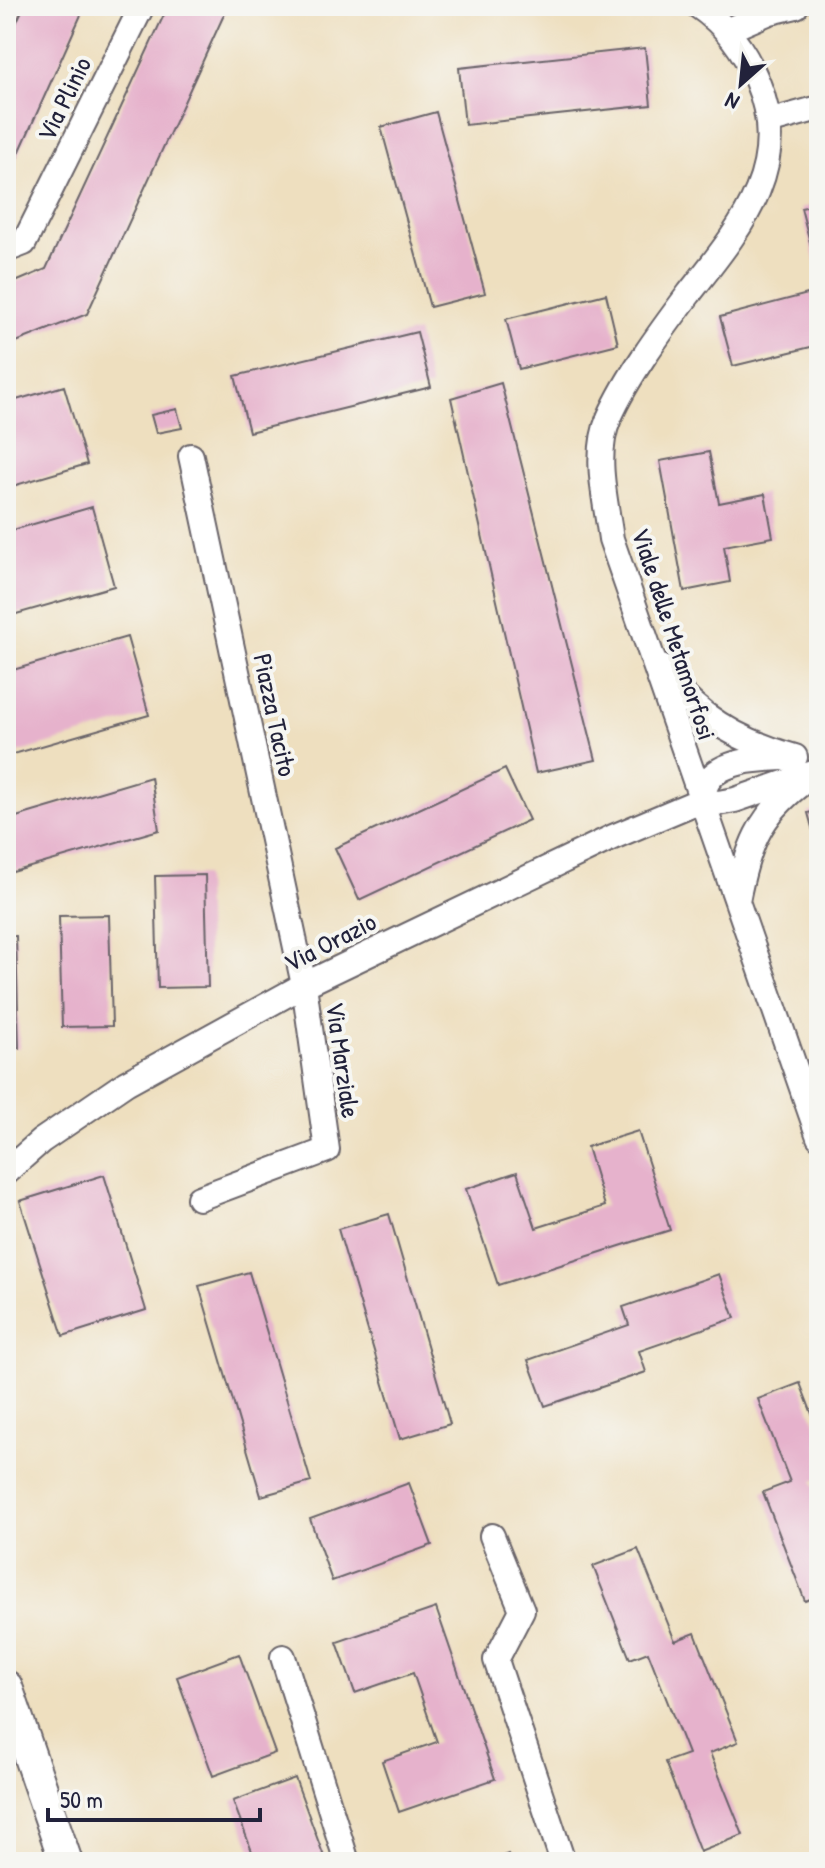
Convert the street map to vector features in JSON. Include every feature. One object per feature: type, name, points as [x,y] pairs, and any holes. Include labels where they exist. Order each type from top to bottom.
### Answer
[{"type":"main road","points":[[6,1687],[66,1862]]},
{"type":"street","name":"Via Plinio","points":[[6,250],[24,243],[142,6]]},
{"type":"street","name":"Viale delle Metamorfosi","points":[[698,6],[728,30],[748,58],[761,90],[768,122],[768,151],[751,208],[735,236],[686,298],[638,367],[608,420],[601,460],[611,539],[819,1137]]},
{"type":"street","points":[[728,30],[770,12],[796,6]]},
{"type":"street","points":[[768,122],[819,108]]},
{"type":"street","name":"Piazza Tacito","points":[[191,456],[304,985]]},
{"type":"street","points":[[646,643],[668,679],[693,705],[727,730],[763,748],[812,765]]},
{"type":"street","points":[[701,800],[709,779],[721,770],[742,762],[812,765]]},
{"type":"street","points":[[737,903],[744,865],[760,825],[812,765]]},
{"type":"street","name":"Via Orazio","points":[[6,1172],[41,1141],[126,1083],[304,985],[587,849],[701,800],[718,803],[735,800],[812,765]]},
{"type":"street","name":"Via Marziale","points":[[199,1198],[327,1150],[304,985]]},
{"type":"street","points":[[492,1536],[522,1610],[496,1660],[563,1862]]},
{"type":"street","points":[[283,1657],[347,1862]]},
{"type":"building","points":[[24,6],[85,6],[6,182],[6,45]]},
{"type":"building","points":[[168,6],[228,6],[87,314],[6,346],[6,286],[46,269]]},
{"type":"building","points":[[645,48],[651,105],[465,125],[459,68]]},
{"type":"building","points":[[436,112],[485,293],[430,307],[381,127]]},
{"type":"building","points":[[819,204],[819,273],[818,273],[801,208]]},
{"type":"building","points":[[819,291],[819,345],[733,366],[720,317]]},
{"type":"building","points":[[606,294],[618,344],[519,369],[506,319]]},
{"type":"building","points":[[417,332],[431,387],[249,432],[235,376]]},
{"type":"building","points":[[501,383],[596,760],[536,773],[451,398]]},
{"type":"building","points":[[64,386],[87,464],[6,488],[6,403]]},
{"type":"building","points":[[177,409],[182,428],[156,433],[151,415]]},
{"type":"building","points":[[709,452],[719,503],[765,494],[773,537],[724,546],[730,582],[684,591],[660,461]]},
{"type":"building","points":[[92,507],[114,586],[6,617],[6,532]]},
{"type":"building","points":[[127,637],[149,715],[7,756],[6,672]]},
{"type":"building","points":[[505,769],[529,820],[359,900],[335,848]]},
{"type":"building","points":[[151,777],[159,830],[6,874],[6,820]]},
{"type":"building","points":[[819,810],[819,849],[818,849],[808,813]]},
{"type":"building","points":[[205,875],[208,987],[158,988],[155,876]]},
{"type":"building","points":[[109,915],[112,1026],[62,1027],[59,916]]},
{"type":"building","points":[[6,936],[16,936],[19,1048],[6,1048]]},
{"type":"building","points":[[638,1131],[670,1230],[498,1285],[466,1189],[517,1172],[536,1228],[605,1206],[587,1147]]},
{"type":"building","points":[[104,1175],[146,1310],[63,1336],[20,1201]]},
{"type":"building","points":[[389,1214],[450,1424],[400,1439],[338,1229]]},
{"type":"building","points":[[249,1272],[311,1482],[261,1496],[199,1286]]},
{"type":"building","points":[[719,1274],[735,1318],[639,1351],[646,1372],[545,1406],[528,1360],[629,1325],[623,1307]]},
{"type":"building","points":[[800,1383],[819,1432],[819,1479],[812,1481],[819,1498],[819,1596],[805,1601],[763,1492],[790,1482],[758,1399]]},
{"type":"building","points":[[409,1483],[432,1545],[332,1581],[310,1519]]},
{"type":"building","points":[[638,1549],[675,1641],[695,1633],[738,1742],[710,1753],[743,1835],[700,1852],[665,1762],[688,1754],[648,1652],[630,1659],[593,1566]]},
{"type":"building","points":[[436,1608],[495,1779],[399,1812],[382,1761],[437,1742],[413,1673],[355,1693],[337,1642]]},
{"type":"building","points":[[239,1654],[275,1753],[213,1776],[177,1677]]},
{"type":"building","points":[[295,1778],[326,1862],[256,1862],[233,1801]]},
{"type":"building","points":[[508,1854],[511,1862],[487,1862]]}]
